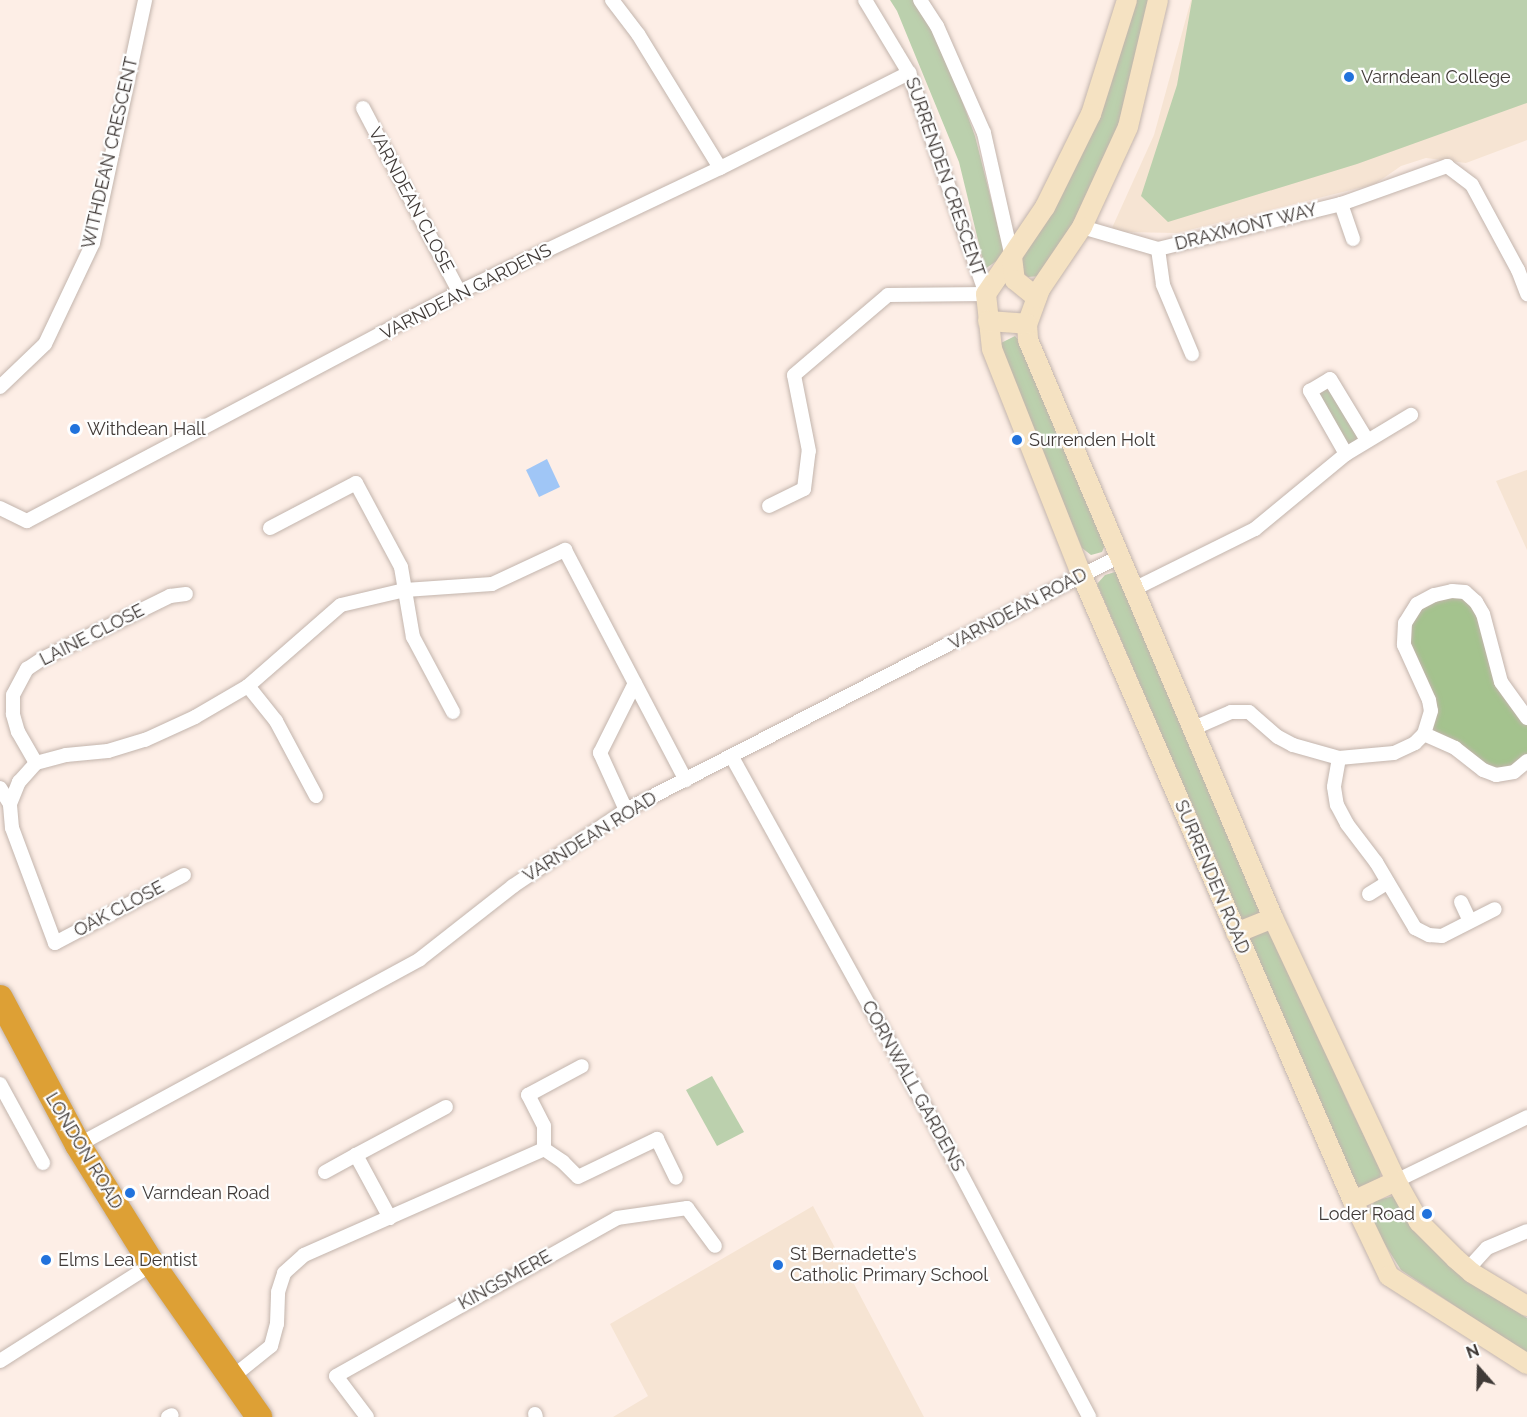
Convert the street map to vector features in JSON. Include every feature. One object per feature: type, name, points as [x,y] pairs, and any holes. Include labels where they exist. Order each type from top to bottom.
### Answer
[{"type":"highway","name":"LONDON ROAD","points":[[0,998],[78,1145],[152,1264],[259,1417]]},
{"type":"street","name":"WITHDEAN CRESCENT","points":[[0,387],[45,344],[93,243],[145,0]]},
{"type":"street","points":[[612,0],[638,34],[720,168]]},
{"type":"street","name":"SURRENDEN CRESCENT","points":[[865,0],[909,73],[986,294]]},
{"type":"street","name":"SURRENDEN CRESCENT","points":[[920,0],[937,26],[984,133],[1012,257]]},
{"type":"street","points":[[769,506],[804,489],[809,451],[794,375],[888,295],[986,294],[1045,207],[1091,114],[1126,0]]},
{"type":"street","points":[[1158,0],[1128,127],[1082,227],[1037,298],[1027,324],[1028,340],[1118,557],[1194,728],[1273,918],[1357,1102],[1396,1181],[1419,1222],[1468,1269],[1527,1306]]},
{"type":"street","name":"VARNDEAN GARDENS","points":[[0,508],[27,521],[459,292],[720,168],[909,73]]},
{"type":"street","name":"VARNDEAN CLOSE","points":[[363,108],[459,292]]},
{"type":"street","name":"DRAXMONT WAY","points":[[1082,227],[1158,249],[1341,204],[1447,166],[1472,184],[1518,270],[1527,294]]},
{"type":"street","name":"DRAXMONT WAY","points":[[1341,204],[1353,239]]},
{"type":"street","points":[[1158,249],[1163,285],[1192,354]]},
{"type":"street","points":[[1012,257],[1015,280],[1037,298]]},
{"type":"street","name":"SURRENDEN ROAD","points":[[986,294],[992,349],[1082,576],[1353,1201],[1389,1276],[1527,1364]]},
{"type":"street","points":[[988,321],[1027,324]]},
{"type":"street","points":[[1346,454],[1310,391],[1330,379],[1367,440]]},
{"type":"street","points":[[1132,590],[1255,529],[1346,454],[1411,415]]},
{"type":"street","points":[[270,528],[356,483],[401,567],[413,637],[453,712]]},
{"type":"street","points":[[10,804],[19,782],[36,763],[66,755],[108,752],[145,741],[195,717],[248,686],[342,605],[405,590],[492,584],[565,550],[686,780]]},
{"type":"street","name":"VARNDEAN ROAD","points":[[78,1145],[420,959],[513,886],[626,810],[1118,557]]},
{"type":"street","points":[[1194,728],[1230,712],[1249,712],[1278,737],[1293,745],[1339,758],[1394,753],[1415,743],[1424,734],[1431,711],[1424,688],[1407,657],[1404,630],[1408,616],[1418,604],[1443,592],[1465,592],[1476,602],[1482,614],[1501,682],[1527,718]]},
{"type":"street","name":"LAINE CLOSE","points":[[36,763],[18,732],[12,714],[13,695],[27,669],[42,659],[170,596],[186,594]]},
{"type":"street","points":[[626,810],[600,753],[634,683]]},
{"type":"street","points":[[248,686],[276,721],[316,796]]},
{"type":"street","points":[[1424,734],[1455,748],[1483,771],[1497,775],[1514,772],[1527,761]]},
{"type":"street","name":"CORNWALL GARDENS","points":[[732,757],[945,1142],[1089,1417]]},
{"type":"street","points":[[1339,758],[1334,787],[1336,805],[1388,882],[1412,924],[1421,932],[1442,936],[1495,909]]},
{"type":"street","points":[[0,788],[10,804]]},
{"type":"street","name":"OAK CLOSE","points":[[10,804],[12,828],[55,943],[184,875]]},
{"type":"street","points":[[1369,894],[1388,882]]},
{"type":"street","points":[[1461,902],[1470,921]]},
{"type":"street","points":[[1236,933],[1273,918]]},
{"type":"street","points":[[544,1149],[544,1126],[528,1095],[582,1066]]},
{"type":"street","points":[[0,1084],[43,1163]]},
{"type":"street","points":[[326,1172],[446,1107]]},
{"type":"street","points":[[1353,1201],[1527,1117]]},
{"type":"street","points":[[544,1149],[563,1162],[578,1177],[657,1139],[676,1178]]},
{"type":"street","points":[[231,1378],[271,1346],[277,1324],[278,1292],[284,1273],[304,1256],[544,1149]]},
{"type":"street","points":[[356,1155],[390,1218]]},
{"type":"street","name":"KINGSMERE","points":[[367,1417],[336,1376],[617,1218],[687,1208],[715,1246]]},
{"type":"street","points":[[1468,1269],[1487,1248],[1527,1232]]},
{"type":"street","points":[[0,1361],[152,1264]]},
{"type":"shaded area","name":"Varndean College","points":[[1191,0],[1527,0],[1527,140],[1466,163],[1426,158],[1401,166],[1375,184],[1177,233],[1122,232],[1112,228],[1154,135]]},
{"type":"shaded area","points":[[1527,470],[1527,550],[1496,481]]},
{"type":"shaded area","name":"St Bernadette's Catholic Primary School","points":[[813,1206],[924,1417],[613,1417],[648,1396],[610,1324]]},
{"type":"green space","points":[[890,0],[918,0],[935,27],[975,136],[1005,255],[985,269],[959,162],[897,11]]},
{"type":"green space","points":[[1132,0],[1152,0],[1119,128],[1070,229],[1040,276],[1028,277],[1022,273],[1018,263]]},
{"type":"green space","name":"Varndean College","points":[[1192,0],[1527,0],[1527,103],[1357,164],[1168,222],[1141,196],[1177,85]]},
{"type":"green space","points":[[1015,336],[1022,344],[1106,543],[1102,552],[1091,555],[1082,548],[1002,354],[1001,343]]},
{"type":"green space","points":[[1330,379],[1367,440],[1346,454],[1310,391]]},
{"type":"green space","points":[[1115,572],[1122,575],[1349,1105],[1381,1170],[1380,1179],[1365,1189],[1358,1187],[1353,1181],[1097,584],[1105,575]]},
{"type":"green space","points":[[1443,592],[1476,602],[1492,656],[1527,718],[1527,761],[1505,774],[1424,734],[1431,711],[1412,667],[1408,616]]},
{"type":"green space","points":[[712,1076],[744,1132],[717,1146],[686,1090]]},
{"type":"green space","points":[[1393,1196],[1415,1231],[1503,1303],[1527,1318],[1527,1354],[1401,1270],[1372,1224],[1369,1210],[1375,1201]]},
{"type":"water","points":[[547,459],[560,487],[539,497],[526,470]]},
{"type":"place","name":"Varndean College","points":[[1349,77]]},
{"type":"place","name":"Withdean Hall","points":[[75,429]]},
{"type":"place","name":"Surrenden Holt","points":[[1017,440]]},
{"type":"place","name":"Varndean Road","points":[[130,1193]]},
{"type":"place","name":"Loder Road","points":[[1427,1214]]},
{"type":"place","name":"Elms Lea Dentist","points":[[46,1260]]},
{"type":"place","name":"St Bernadette's Catholic Primary School","points":[[778,1265]]}]
